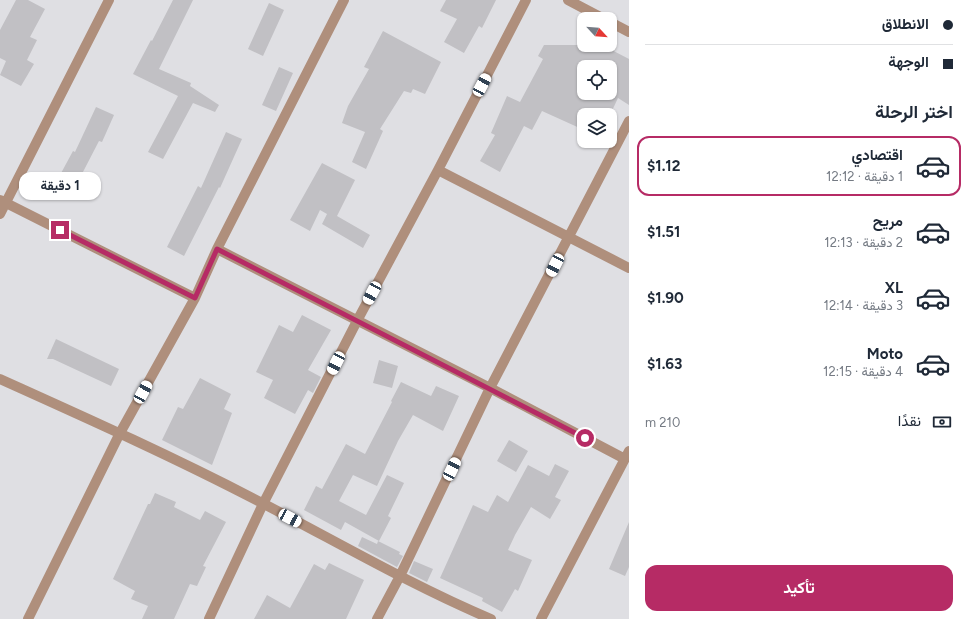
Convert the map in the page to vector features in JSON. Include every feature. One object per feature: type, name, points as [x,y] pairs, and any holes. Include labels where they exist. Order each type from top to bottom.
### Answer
[{"type":"street","points":[[0,214],[3,201],[109,0]]},
{"type":"street","points":[[28,619],[120,433],[195,298],[217,249],[344,0]]},
{"type":"street","points":[[208,619],[263,504],[357,321],[438,170],[526,0]]},
{"type":"street","points":[[568,0],[591,12]]},
{"type":"street","points":[[617,26],[629,32]]},
{"type":"street","points":[[377,619],[400,576],[490,388],[629,121]]},
{"type":"street","points":[[438,170],[629,268]]},
{"type":"street","points":[[3,201],[195,298]]},
{"type":"street","points":[[217,249],[490,388],[627,455],[541,619]]},
{"type":"street","points":[[0,379],[120,433],[263,504],[400,576],[490,619]]},
{"type":"building","points":[[16,0],[28,0],[45,9],[30,37],[37,40],[27,60],[34,64],[21,86],[0,75],[6,61],[0,58],[0,30]]},
{"type":"building","points":[[173,0],[193,0],[159,69],[191,83],[190,86],[219,105],[215,112],[193,103],[163,159],[148,152],[178,96],[133,74]]},
{"type":"building","points":[[446,0],[496,0],[482,28],[479,26],[464,53],[444,42],[457,19],[440,11]]},
{"type":"building","points":[[269,3],[284,10],[263,56],[248,49]]},
{"type":"building","points":[[383,31],[441,62],[425,94],[413,89],[411,93],[404,91],[380,129],[383,131],[366,169],[352,162],[365,132],[342,123],[348,106],[369,69],[364,67]]},
{"type":"building","points":[[544,45],[577,45],[577,52],[616,52],[629,59],[629,105],[618,98],[613,108],[577,108],[577,127],[542,111],[532,130],[524,126],[500,172],[480,161],[495,135],[491,133],[507,96],[520,102],[543,59],[538,56]]},
{"type":"building","points":[[279,67],[293,73],[276,111],[262,105]]},
{"type":"building","points":[[96,107],[114,115],[102,142],[99,141],[70,197],[53,188],[73,151],[75,152]]},
{"type":"building","points":[[226,132],[242,139],[220,188],[219,187],[184,256],[167,247],[198,186],[201,188]]},
{"type":"building","points":[[322,163],[355,180],[337,216],[370,235],[363,248],[322,224],[327,214],[320,210],[310,231],[290,220]]},
{"type":"building","points":[[302,315],[331,330],[308,370],[321,377],[313,393],[308,390],[295,414],[264,398],[273,380],[256,372],[279,325],[293,332]]},
{"type":"building","points":[[56,339],[119,369],[111,386],[53,359],[47,359]]},
{"type":"building","points":[[379,360],[398,366],[392,388],[373,383]]},
{"type":"building","points":[[200,378],[231,394],[224,409],[232,413],[212,465],[162,440],[178,407],[183,409]]},
{"type":"building","points":[[401,382],[431,396],[436,386],[459,396],[443,431],[413,415],[398,441],[377,486],[353,475],[339,501],[366,515],[387,475],[404,483],[388,516],[391,518],[379,541],[345,522],[341,530],[304,510],[316,486],[322,489],[346,444],[365,454]]},
{"type":"building","points":[[509,440],[528,451],[516,472],[497,461]]},
{"type":"building","points":[[555,464],[569,471],[555,497],[561,500],[550,519],[531,507],[515,535],[508,550],[532,560],[518,591],[515,589],[502,612],[482,601],[483,598],[440,578],[473,505],[488,512],[497,495],[508,502],[528,465],[549,476]]},
{"type":"building","points":[[155,493],[176,502],[174,507],[200,520],[205,511],[226,522],[203,566],[206,567],[197,586],[190,584],[174,619],[142,619],[148,606],[131,599],[135,591],[113,579],[148,504],[150,504]]},
{"type":"building","points":[[629,522],[629,567],[625,576],[609,569]]},
{"type":"building","points":[[362,537],[377,544],[378,541],[400,552],[399,554],[403,556],[397,567],[358,546]]},
{"type":"building","points":[[414,561],[433,569],[427,582],[409,573]]},
{"type":"building","points":[[329,563],[364,580],[346,619],[254,619],[267,595],[290,608],[314,564],[325,570]]},
{"type":"route","points":[[60,230],[195,298],[217,249],[585,438]]}]
